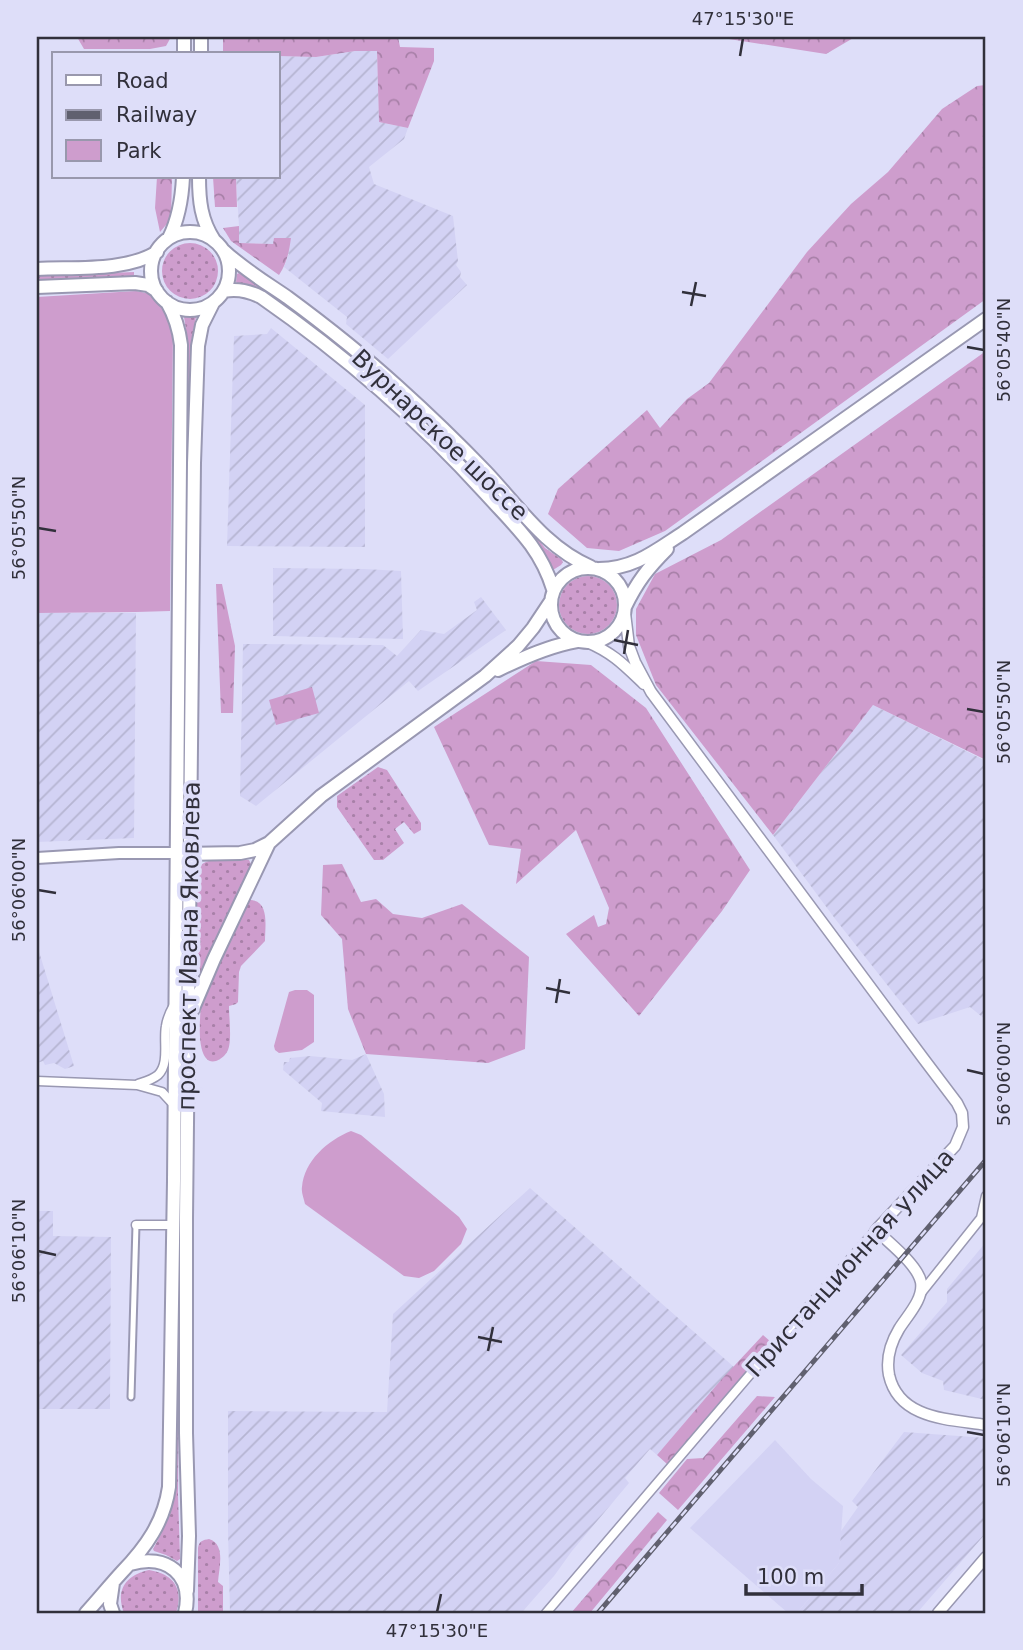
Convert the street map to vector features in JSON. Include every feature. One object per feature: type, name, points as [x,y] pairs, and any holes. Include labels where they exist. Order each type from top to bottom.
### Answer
[{"type":"main road","points":[[37,269],[120,265],[140,261],[157,252],[169,238],[178,216],[183,178]]},
{"type":"main road","points":[[37,287],[135,283],[148,285],[175,307],[194,309],[213,303],[227,285],[228,260],[204,222],[201,213],[200,178]]},
{"type":"main road","points":[[169,238],[190,233],[206,236],[218,245]]},
{"type":"main road","name":"Вурнарское шоссе","points":[[218,245],[238,263],[310,314],[399,388],[467,464],[531,543],[543,562],[552,595]]},
{"type":"main road","points":[[157,252],[152,267],[157,291]]},
{"type":"main road","name":"Вурнарское шоссе","points":[[224,291],[241,290],[253,293],[310,333],[467,464],[551,544],[576,561],[595,568]]},
{"type":"main road","name":"проспект Ивана Яковлева","points":[[167,302],[179,328],[181,345],[183,854],[188,1020],[187,1606]]},
{"type":"main road","name":"проспект Ивана Яковлева","points":[[86,1613],[148,1543],[167,1502],[169,1487],[175,1002],[183,854],[195,403],[199,335],[213,303]]},
{"type":"main road","points":[[37,858],[119,853],[240,853],[269,843],[321,796],[485,676],[518,646],[533,628],[560,579],[569,572],[579,568],[622,568],[639,561],[683,533],[986,319]]},
{"type":"main road","points":[[367,379],[376,368]]},
{"type":"main road","points":[[485,676],[556,644],[606,639],[621,623],[633,591],[646,570],[683,533]]},
{"type":"main road","points":[[595,568],[617,580],[625,597],[625,610]]},
{"type":"main road","points":[[552,595],[551,613],[559,629],[582,642]]},
{"type":"main road","points":[[188,1020],[269,843]]},
{"type":"main road","points":[[130,1564],[149,1561],[166,1564],[180,1576],[187,1606]]},
{"type":"main road","points":[[113,1583],[110,1594],[113,1613]]},
{"type":"street","name":"Пристанционная улица","points":[[625,610],[629,646],[651,692]]},
{"type":"street","name":"Пристанционная улица","points":[[546,1613],[788,1330],[955,1146],[963,1127],[962,1113],[923,1058],[651,692],[620,660],[602,649],[582,642]]},
{"type":"street","points":[[137,1085],[152,1079],[163,1067],[165,1029],[175,1002]]},
{"type":"street","points":[[37,1081],[137,1085],[162,1092],[174,1106]]},
{"type":"street","points":[[986,1196],[984,1216],[921,1294],[896,1333],[888,1358],[891,1382],[904,1402],[924,1414],[986,1425]]},
{"type":"street","points":[[131,1397],[136,1224],[173,1225]]},
{"type":"street","points":[[876,1230],[914,1268],[922,1285],[921,1294]]},
{"type":"street","points":[[919,1276],[931,1281]]},
{"type":"street","points":[[938,1613],[986,1557]]},
{"type":"shaded area","points":[[355,51],[377,51],[379,122],[408,128],[404,139],[369,167],[374,184],[453,216],[458,261],[456,265],[461,272],[460,277],[467,285],[388,359],[346,324],[347,317],[284,267],[289,254],[274,244],[238,243],[236,178],[280,178],[280,56],[316,57]]},
{"type":"shaded area","points":[[271,328],[365,405],[365,547],[227,546],[234,336],[267,334]]},
{"type":"shaded area","points":[[273,568],[401,571],[403,639],[273,636]]},
{"type":"shaded area","points":[[481,597],[506,630],[418,691],[409,681],[256,806],[240,796],[243,644],[383,645],[397,656],[421,630],[444,634],[477,610],[474,602]]},
{"type":"shaded area","points":[[37,613],[136,613],[134,838],[37,842]]},
{"type":"shaded area","points":[[873,705],[986,761],[986,1020],[970,1007],[918,1024],[773,835]]},
{"type":"shaded area","points":[[37,945],[74,1066],[65,1069],[54,1063],[37,1063]]},
{"type":"shaded area","points":[[366,1054],[384,1094],[385,1117],[321,1111],[322,1103],[283,1070],[284,1062],[289,1062],[290,1058],[310,1056],[352,1060]]},
{"type":"shaded area","points":[[530,1188],[734,1367],[657,1455],[650,1449],[625,1478],[629,1483],[521,1613],[230,1613],[228,1411],[387,1412],[393,1314]]},
{"type":"shaded area","points":[[37,1211],[53,1211],[53,1236],[111,1237],[110,1409],[37,1409]]},
{"type":"shaded area","points":[[986,1242],[986,1400],[944,1390],[943,1381],[922,1373],[901,1355],[947,1302],[947,1289]]},
{"type":"shaded area","points":[[904,1432],[986,1438],[986,1533],[917,1613],[797,1613],[839,1563],[841,1531],[858,1507],[852,1501]]},
{"type":"shaded area","points":[[775,1440],[811,1479],[843,1506],[839,1563],[797,1613],[788,1613],[690,1528]]},
{"type":"green space","points":[[77,37],[171,37],[166,46],[150,49],[84,49]]},
{"type":"green space","points":[[223,37],[398,37],[400,47],[434,48],[434,61],[408,128],[379,122],[377,51],[355,51],[316,57],[280,56],[280,52],[223,52]]},
{"type":"green space","points":[[716,37],[855,37],[826,54]]},
{"type":"green space","points":[[986,85],[986,299],[665,531],[619,551],[587,548],[548,514],[558,489],[647,410],[660,428],[687,399],[709,383],[807,252],[851,204],[888,172],[942,109],[977,86]]},
{"type":"green space","points":[[157,178],[172,178],[171,219],[160,232],[155,208]]},
{"type":"green space","points":[[213,178],[236,178],[237,207],[215,207]]},
{"type":"green space","points":[[239,226],[239,243],[273,244],[274,238],[291,238],[279,275],[231,241],[223,228]]},
{"type":"green space","points":[[184,243],[196,243],[206,247],[214,255],[218,271],[214,287],[206,295],[196,299],[184,299],[174,295],[166,287],[162,277],[162,265],[166,255],[174,247]]},
{"type":"green space","points":[[134,272],[134,277],[37,281],[37,276]]},
{"type":"green space","points":[[239,273],[282,300],[358,362],[281,303],[250,286],[237,283]]},
{"type":"green space","points":[[136,291],[153,295],[164,302],[170,312],[173,330],[170,611],[37,613],[37,297]]},
{"type":"green space","points":[[184,317],[196,317],[191,342],[185,843],[182,843],[188,343]]},
{"type":"green space","points":[[986,351],[986,760],[873,705],[773,835],[656,685],[636,635],[636,609],[655,574],[721,540]]},
{"type":"green space","points":[[469,465],[545,548],[561,559],[561,565],[551,570]]},
{"type":"green space","points":[[582,576],[594,576],[609,584],[617,599],[617,611],[609,626],[594,634],[582,634],[567,626],[559,611],[559,599],[567,584]]},
{"type":"green space","points":[[216,584],[222,584],[235,646],[233,713],[221,713]]},
{"type":"green space","points":[[536,661],[591,665],[646,708],[750,870],[722,911],[639,1016],[566,934],[594,915],[598,927],[606,924],[609,908],[576,830],[516,884],[521,849],[489,845],[434,727]]},
{"type":"green space","points":[[312,687],[319,713],[276,725],[269,700]]},
{"type":"green space","points":[[378,767],[387,770],[421,823],[421,830],[414,834],[404,822],[395,829],[404,843],[383,860],[374,860],[337,807],[337,796]]},
{"type":"green space","points":[[249,860],[250,869],[204,969],[200,973],[195,972],[196,873],[203,863],[209,861]]},
{"type":"green space","points":[[180,864],[183,864],[178,1494],[180,1559],[177,1561],[153,1549],[167,1518],[175,1484]]},
{"type":"green space","points":[[342,864],[361,902],[376,899],[393,914],[422,918],[462,904],[529,957],[525,1049],[488,1063],[366,1054],[348,1009],[342,939],[321,915],[323,865]]},
{"type":"green space","points":[[256,901],[263,909],[265,941],[241,966],[238,1002],[229,1006],[228,1050],[220,1059],[209,1061],[201,1047],[202,999],[245,902]]},
{"type":"green space","points":[[307,990],[314,995],[314,1042],[302,1050],[279,1053],[274,1046],[289,992]]},
{"type":"green space","points":[[351,1131],[361,1135],[459,1217],[467,1229],[461,1244],[434,1271],[419,1278],[404,1276],[305,1204],[302,1187],[312,1160],[334,1140]]},
{"type":"green space","points":[[763,1335],[771,1342],[667,1464],[657,1455]]},
{"type":"green space","points":[[757,1396],[775,1397],[678,1510],[659,1493],[687,1459],[703,1458]]},
{"type":"green space","points":[[658,1512],[667,1520],[590,1613],[571,1613]]},
{"type":"green space","points":[[209,1539],[220,1551],[218,1582],[223,1586],[223,1613],[198,1613],[198,1548],[202,1541]]},
{"type":"green space","points":[[149,1570],[165,1575],[175,1584],[179,1597],[176,1613],[124,1613],[121,1597],[124,1585],[134,1576]]},
{"type":"railway","points":[[598,1613],[986,1160]]}]
